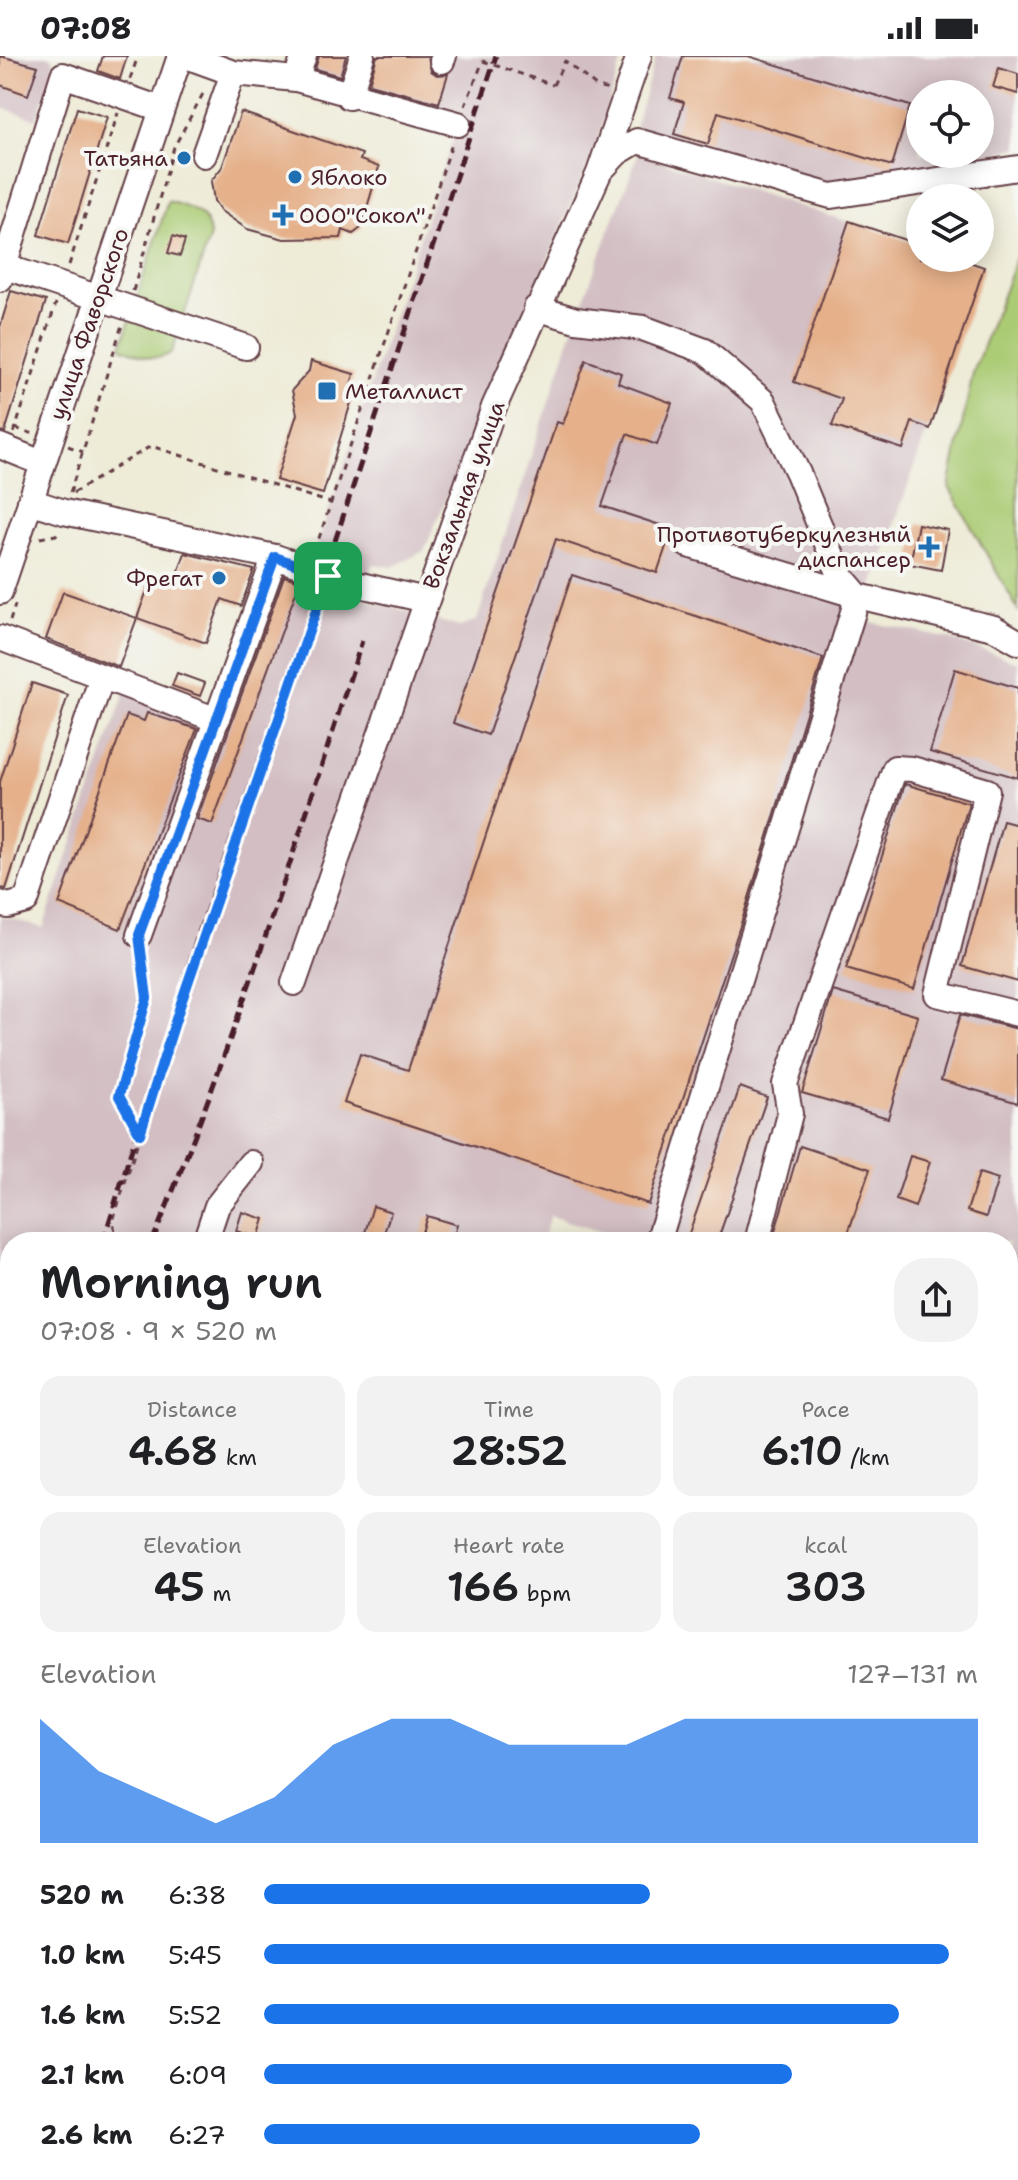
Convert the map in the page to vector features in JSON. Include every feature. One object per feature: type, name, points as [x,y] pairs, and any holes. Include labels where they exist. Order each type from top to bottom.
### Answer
[{"type":"street","name":"улица Фаворского","points":[[0,592],[180,56]]},
{"type":"street","points":[[186,56],[233,73],[296,79],[349,97],[458,124]]},
{"type":"street","points":[[296,79],[304,56]]},
{"type":"street","points":[[349,97],[362,56]]},
{"type":"street","name":"Вокзальная улица","points":[[30,501],[64,512],[275,557],[328,576],[426,600],[494,407],[599,173],[639,56]]},
{"type":"street","points":[[204,155],[233,73]]},
{"type":"street","points":[[161,109],[63,75],[1,270],[62,285],[246,347]]},
{"type":"street","points":[[599,173],[617,153],[637,141],[831,196],[1018,168]]},
{"type":"street","points":[[536,308],[576,320],[643,328],[705,351],[763,401],[798,473],[840,575],[864,597]]},
{"type":"street","points":[[4,448],[42,463]]},
{"type":"street","points":[[688,545],[864,597],[994,628],[1018,642]]},
{"type":"street","points":[[139,935],[275,557]]},
{"type":"street","points":[[661,1232],[864,597]]},
{"type":"street","points":[[294,983],[426,600]]},
{"type":"street","points":[[0,638],[217,720]]},
{"type":"street","points":[[0,903],[8,906],[26,901],[102,677]]},
{"type":"street","points":[[760,1232],[790,1114],[785,1084],[895,768],[912,769],[987,791],[937,994],[1018,1014]]},
{"type":"street","points":[[208,1232],[217,1206],[251,1163]]},
{"type":"path","points":[[4,448],[138,56]]},
{"type":"path","points":[[316,547],[458,124],[483,61],[553,85],[565,61],[597,87],[626,96]]},
{"type":"path","points":[[85,498],[70,494],[151,446],[331,503]]},
{"type":"path","points":[[115,1232],[113,1221],[181,1003],[328,576]]},
{"type":"path","points":[[139,935],[147,998],[119,1096],[140,1134]]},
{"type":"shaded area","points":[[0,56],[51,56],[54,62],[51,76],[36,119],[0,107]]},
{"type":"shaded area","points":[[315,56],[623,56],[597,143],[424,551],[393,567],[373,564],[358,597],[460,627],[477,620],[576,320],[638,154],[906,240],[906,272],[982,272],[861,620],[950,639],[1018,662],[1018,1232],[602,1232],[550,1216],[544,1232],[0,1232],[0,916],[43,928],[127,686],[217,719],[272,566],[309,569],[458,124],[308,74]]},
{"type":"shaded area","points":[[656,56],[1018,56],[1018,147],[994,155],[994,80],[906,80],[906,168],[930,168],[834,185],[635,128]]},
{"type":"green space","points":[[168,201],[190,208],[202,216],[210,236],[172,352],[152,358],[121,347]]},
{"type":"green space","points":[[1018,253],[1018,610],[949,487],[973,373]]},
{"type":"building","points":[[0,56],[38,66],[28,95],[0,85]]},
{"type":"building","points":[[103,56],[127,56],[120,79],[98,71]]},
{"type":"building","points":[[319,56],[346,56],[340,76],[315,69]]},
{"type":"building","points":[[377,56],[428,56],[431,71],[437,75],[448,74],[439,103],[369,84]]},
{"type":"building","points":[[683,56],[748,56],[906,105],[906,119],[892,166],[718,112],[708,144],[674,134],[684,102],[670,98]]},
{"type":"building","points":[[999,68],[1018,74],[1018,94],[994,87]]},
{"type":"building","points":[[77,108],[107,117],[68,244],[38,235]]},
{"type":"building","name":"Яблоко","points":[[241,112],[362,154],[360,160],[379,167],[361,228],[353,234],[343,230],[341,238],[284,239],[247,229],[221,211],[214,201],[211,181],[222,167]]},
{"type":"building","points":[[849,221],[906,240],[906,272],[982,272],[930,429],[912,422],[903,449],[832,426],[842,399],[794,382]]},
{"type":"building","points":[[173,236],[185,240],[180,256],[168,253]]},
{"type":"building","points":[[11,291],[46,301],[5,432],[0,431],[0,327]]},
{"type":"building","points":[[586,360],[621,373],[618,383],[672,403],[657,445],[627,434],[602,506],[672,529],[657,573],[556,539],[488,735],[453,723],[557,422],[563,424]]},
{"type":"building","points":[[311,361],[354,374],[348,395],[353,396],[323,494],[276,480],[297,414],[292,390],[309,371]]},
{"type":"building","name":"Противотуберкулезный диспансер","points":[[918,524],[948,530],[941,570],[910,564]]},
{"type":"building","points":[[185,553],[254,570],[241,606],[222,599],[206,643],[137,618],[153,574],[175,582]]},
{"type":"building","points":[[572,575],[823,658],[744,914],[648,1204],[344,1103],[360,1054],[408,1070]]},
{"type":"building","points":[[284,576],[300,581],[212,824],[197,819]]},
{"type":"building","points":[[63,592],[137,618],[119,667],[46,639]]},
{"type":"building","points":[[955,669],[1018,688],[1018,778],[930,752]]},
{"type":"building","points":[[177,673],[205,683],[200,696],[172,686]]},
{"type":"building","points":[[32,683],[68,695],[6,889],[0,888],[0,782]]},
{"type":"building","points":[[147,713],[197,729],[120,929],[59,904],[127,715],[144,721]]},
{"type":"building","points":[[905,784],[969,803],[914,989],[846,969]]},
{"type":"building","points":[[1003,821],[1018,825],[1018,982],[962,966]]},
{"type":"building","points":[[833,991],[918,1016],[888,1118],[802,1093]]},
{"type":"building","points":[[960,1015],[1018,1029],[1018,1103],[941,1080]]},
{"type":"building","points":[[740,1087],[767,1097],[720,1232],[689,1232]]},
{"type":"building","points":[[800,1146],[870,1169],[848,1232],[775,1232]]},
{"type":"building","points":[[910,1156],[930,1162],[915,1207],[896,1200]]},
{"type":"building","points":[[979,1173],[998,1179],[986,1217],[967,1211]]},
{"type":"building","points":[[373,1206],[391,1212],[384,1232],[365,1232]]},
{"type":"building","points":[[242,1212],[264,1219],[260,1232],[236,1231]]},
{"type":"building","points":[[427,1216],[457,1225],[455,1232],[422,1232]]},
{"type":"railway","points":[[106,1232],[197,938],[324,574],[496,56]]},
{"type":"railway","points":[[156,1232],[237,1019],[362,641]]},
{"type":"place","name":"Татьяна","points":[[184,158]]},
{"type":"place","name":"Яблоко","points":[[295,177]]},
{"type":"place","name":"ООО\"Сокол\"","points":[[283,215]]},
{"type":"place","name":"Металлист","points":[[327,391]]},
{"type":"place","name":"Противотуберкулезный диспансер","points":[[929,547]]},
{"type":"place","name":"Фрегат","points":[[219,578]]},
{"type":"route","points":[[275,557],[328,576],[181,1003],[140,1134],[119,1096],[147,998],[139,935],[275,557]]}]
